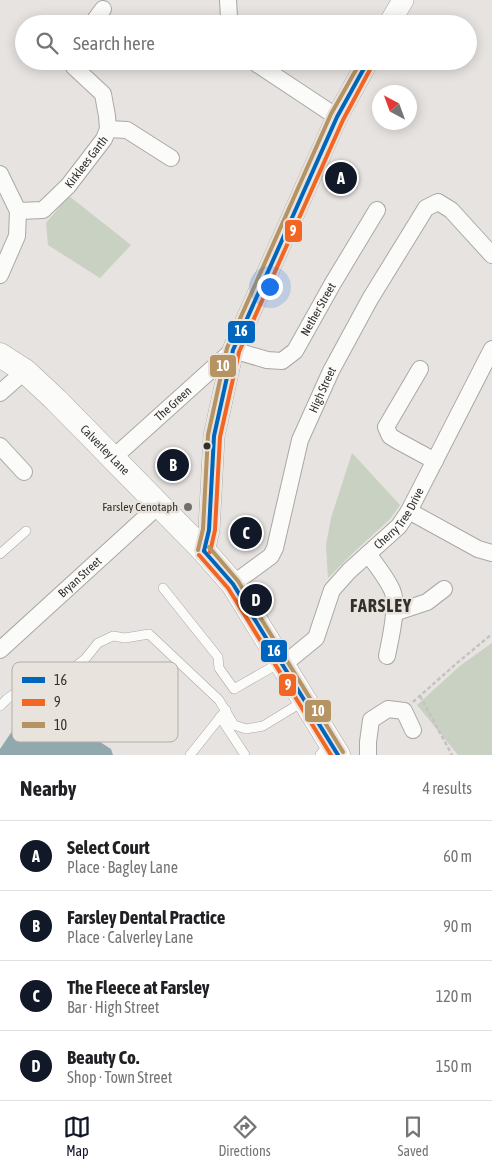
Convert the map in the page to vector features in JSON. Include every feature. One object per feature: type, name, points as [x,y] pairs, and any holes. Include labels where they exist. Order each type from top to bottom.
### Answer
[{"type":"main road","name":"Calverley Lane","points":[[0,354],[25,371],[56,400],[204,551],[233,584],[304,700],[329,751]]},
{"type":"street","points":[[228,0],[229,15]]},
{"type":"street","points":[[394,15],[403,0]]},
{"type":"street","points":[[99,15],[103,9]]},
{"type":"street","name":"Kirklees Garth","points":[[18,211],[43,210],[68,186],[104,139],[108,130],[108,116],[103,94],[77,70]]},
{"type":"street","points":[[267,70],[337,117]]},
{"type":"street","points":[[204,551],[209,530],[214,436],[234,350],[337,117],[363,70]]},
{"type":"street","points":[[108,130],[127,130],[171,158]]},
{"type":"street","points":[[0,174],[18,211],[18,236],[0,275]]},
{"type":"street","name":"High Street","points":[[233,584],[271,556],[300,440],[331,371],[370,299],[426,208],[438,202],[451,210],[492,255]]},
{"type":"street","name":"Nether Street","points":[[234,350],[267,360],[282,360],[295,351],[377,210]]},
{"type":"street","name":"Cherry Tree Drive","points":[[282,663],[316,638],[332,590],[349,571],[399,526],[409,511],[492,349]]},
{"type":"street","name":"The Green","points":[[113,458],[234,350]]},
{"type":"street","points":[[420,369],[386,427],[390,436],[435,461]]},
{"type":"street","points":[[0,393],[25,371]]},
{"type":"street","points":[[0,446],[24,472]]},
{"type":"street","name":"Bryan Street","points":[[0,650],[159,505]]},
{"type":"street","points":[[409,511],[478,549],[492,553]]},
{"type":"street","points":[[368,554],[384,575],[393,592],[394,613],[387,656]]},
{"type":"street","points":[[394,613],[428,602],[444,589]]},
{"type":"street","points":[[368,755],[371,720],[388,709],[404,711],[413,730]]},
{"type":"lane","points":[[0,554],[26,531]]},
{"type":"lane","points":[[163,588],[218,657],[219,668],[234,689],[282,663]]},
{"type":"lane","points":[[81,662],[98,643],[113,636],[125,638],[149,634],[219,700],[223,713],[245,755]]},
{"type":"lane","points":[[223,713],[234,725],[246,729],[263,726],[304,700]]},
{"type":"lane","points":[[190,755],[223,713]]},
{"type":"path","points":[[412,703],[456,663],[492,634]]},
{"type":"path","points":[[420,696],[452,755]]},
{"type":"green space","points":[[69,196],[131,245],[100,278],[48,245],[46,223]]},
{"type":"green space","points":[[352,453],[400,505],[390,519],[328,578],[326,545],[331,518]]},
{"type":"green space","points":[[492,643],[492,755],[458,755],[417,705],[461,665]]},
{"type":"water","points":[[12,731],[12,742],[100,742],[111,749],[113,755],[0,755],[0,749]]},
{"type":"transit line","name":"10","points":[[198,550],[203,529],[208,435],[227,348],[331,114],[356,70]]},
{"type":"transit line","name":"16","points":[[204,551],[209,530],[214,436],[233,350],[337,117],[363,70]]},
{"type":"transit line","name":"9","points":[[210,552],[215,530],[220,437],[239,352],[343,120],[370,70]]},
{"type":"transit line","name":"10","points":[[209,547],[238,581],[343,752]]},
{"type":"transit line","name":"16","points":[[204,551],[233,584],[338,755]]},
{"type":"transit line","name":"9","points":[[199,555],[228,588],[331,755]]},
{"type":"place","name":"Select Court","points":[[341,178]]},
{"type":"place","name":"Farsley Dental Practice","points":[[173,465]]},
{"type":"place","name":"Farsley Cenotaph","points":[[188,507]]},
{"type":"place","name":"The Fleece at Farsley","points":[[246,533]]},
{"type":"place","name":"Beauty Co.","points":[[256,600]]},
{"type":"district","name":"FARSLEY","points":[[381,605]]}]
